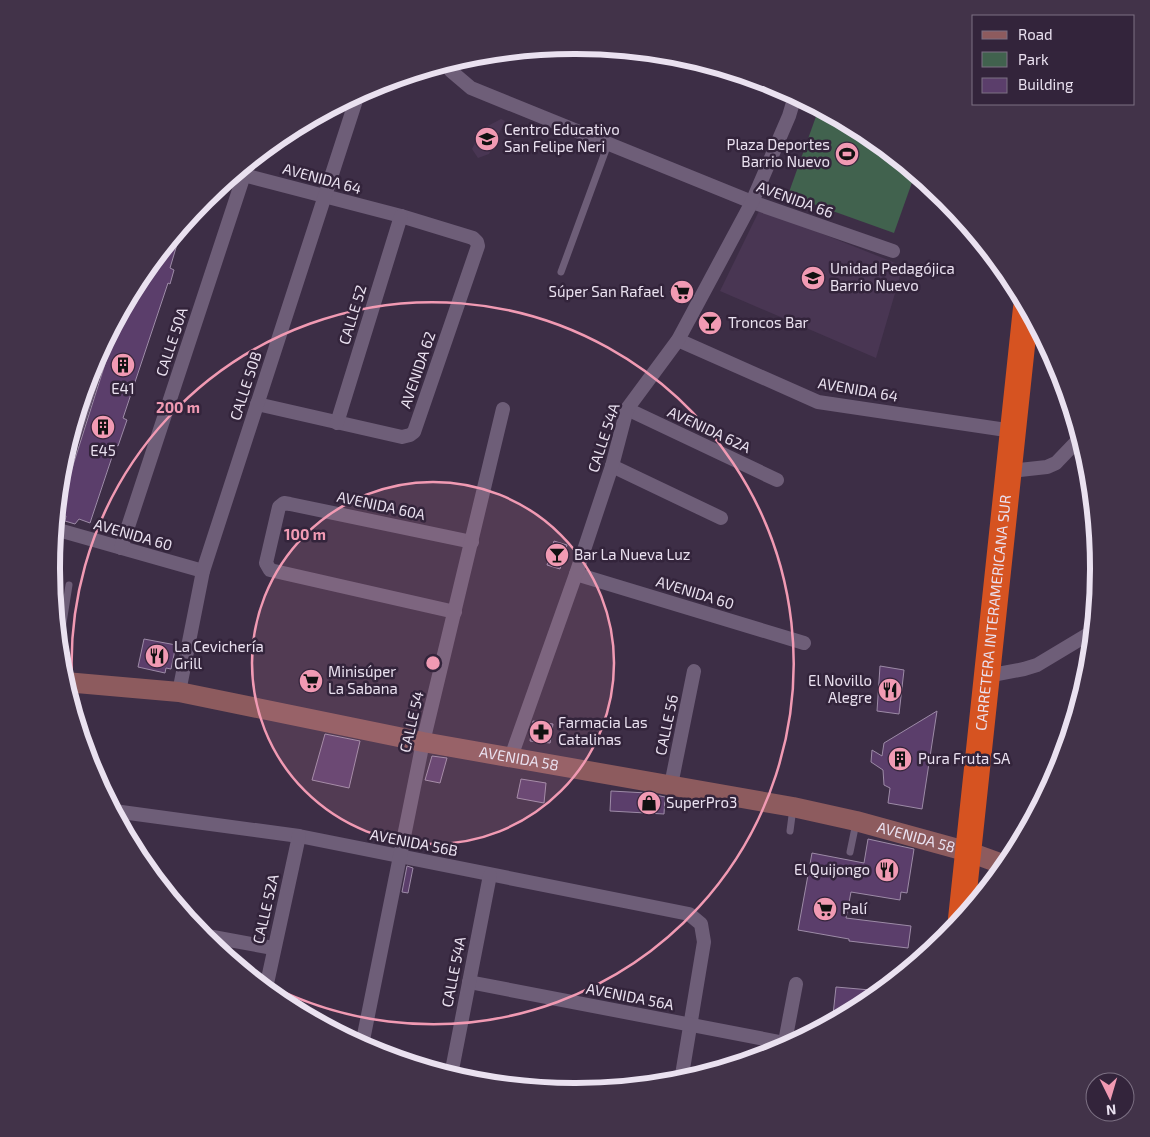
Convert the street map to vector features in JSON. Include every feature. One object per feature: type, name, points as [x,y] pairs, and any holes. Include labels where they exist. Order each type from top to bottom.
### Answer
[{"type":"highway","name":"CARRETERA INTERAMERICANA SUR","points":[[962,908],[1025,318]]},
{"type":"main road","name":"AVENIDA 58","points":[[73,683],[179,692],[423,742],[793,807],[856,821],[969,852],[997,862]]},
{"type":"street","name":"AVENIDA 66","points":[[450,69],[471,88],[752,202],[892,251]]},
{"type":"street","name":"CALLE 50B","points":[[179,692],[203,571],[355,103]]},
{"type":"street","name":"CALLE 54A","points":[[511,757],[612,466],[627,409],[678,340],[752,202],[793,103]]},
{"type":"street","name":"AVENIDA 64","points":[[243,175],[401,216]]},
{"type":"street","name":"CALLE 50A","points":[[121,548],[238,179]]},
{"type":"street","name":"CALLE 52","points":[[337,423],[401,216]]},
{"type":"street","name":"AVENIDA 62","points":[[257,404],[402,437],[414,432],[478,246],[473,238],[401,216]]},
{"type":"street","name":"AVENIDA 64","points":[[678,340],[818,402],[1013,432]]},
{"type":"street","name":"CALLE 54","points":[[364,1037],[423,742],[504,408]]},
{"type":"street","name":"AVENIDA 62A","points":[[627,409],[777,480]]},
{"type":"street","points":[[1010,472],[1047,467],[1056,463],[1074,444]]},
{"type":"street","points":[[612,466],[721,518]]},
{"type":"street","name":"AVENIDA 60A","points":[[455,612],[270,570],[266,563],[279,507],[284,503],[472,542]]},
{"type":"street","name":"AVENIDA 60","points":[[61,532],[203,571]]},
{"type":"street","name":"AVENIDA 60","points":[[576,574],[804,643]]},
{"type":"street","points":[[986,676],[1024,670],[1085,636]]},
{"type":"street","name":"CALLE 56","points":[[671,785],[694,671]]},
{"type":"street","name":"AVENIDA 56B","points":[[122,812],[298,836],[689,914],[701,924],[704,942],[690,1026]]},
{"type":"street","name":"CALLE 52A","points":[[267,981],[298,836]]},
{"type":"street","name":"CALLE 54A","points":[[452,1068],[490,875]]},
{"type":"street","points":[[217,938],[273,948]]},
{"type":"street","name":"AVENIDA 56A","points":[[469,982],[774,1043]]},
{"type":"street","points":[[785,1038],[796,984]]},
{"type":"street","points":[[683,1071],[690,1026]]},
{"type":"lane","points":[[561,272],[608,144]]},
{"type":"lane","points":[[63,621],[69,585]]},
{"type":"lane","points":[[790,830],[793,807]]},
{"type":"lane","points":[[850,852],[856,821]]},
{"type":"shaded area","name":"Centro Educativo San Felipe Neri","points":[[501,119],[505,121],[489,154],[478,158],[472,149],[482,129]]},
{"type":"shaded area","name":"Unidad Pedagójica Barrio Nuevo","points":[[760,209],[903,266],[876,358],[720,291]]},
{"type":"green space","name":"Plaza Deportes Barrio Nuevo","points":[[817,115],[861,141],[913,180],[894,233],[788,195]]},
{"type":"building","points":[[178,242],[170,268],[174,270],[170,284],[168,283],[123,418],[127,420],[118,446],[116,445],[90,523],[79,519],[75,524],[65,521],[66,516],[63,515],[69,478],[113,341],[147,283]]},
{"type":"building","name":"Súper San Rafael","points":[[676,282],[693,293],[688,302],[670,292]]},
{"type":"building","name":"Troncos Bar","points":[[706,314],[719,321],[714,331],[700,324]]},
{"type":"building","name":"Bar La Nueva Luz","points":[[554,541],[567,545],[560,569],[547,565]]},
{"type":"building","name":"La Cevichería Grill","points":[[144,639],[176,645],[171,669],[166,668],[165,673],[138,667]]},
{"type":"building","name":"El Novillo Alegre","points":[[880,666],[904,670],[899,714],[877,711]]},
{"type":"building","name":"Pura Fruta SA","points":[[937,711],[922,809],[888,803],[890,788],[884,785],[883,770],[871,762],[872,750],[882,756],[884,743]]},
{"type":"building","name":"Farmacia Las Catalinas","points":[[533,721],[553,724],[550,743],[530,741]]},
{"type":"building","points":[[325,734],[360,741],[349,788],[312,780]]},
{"type":"building","points":[[432,756],[447,758],[440,783],[425,780]]},
{"type":"building","points":[[521,779],[546,783],[544,803],[517,798]]},
{"type":"building","points":[[611,791],[647,793],[665,797],[664,814],[610,811]]},
{"type":"building","points":[[868,839],[914,849],[907,893],[901,892],[900,900],[851,892],[846,918],[911,926],[908,948],[849,941],[849,939],[798,930],[812,853],[864,863]]},
{"type":"building","points":[[407,866],[413,868],[408,893],[402,892]]},
{"type":"building","points":[[836,987],[870,990],[861,996],[833,1013]]},
{"type":"place","name":"Centro Educativo San Felipe Neri","points":[[487,139]]},
{"type":"place","name":"Plaza Deportes Barrio Nuevo","points":[[847,154]]},
{"type":"place","name":"Unidad Pedagójica Barrio Nuevo","points":[[813,278]]},
{"type":"place","name":"Súper San Rafael","points":[[682,292]]},
{"type":"place","name":"Troncos Bar","points":[[710,323]]},
{"type":"place","name":"E41","points":[[123,365]]},
{"type":"place","name":"E45","points":[[103,427]]},
{"type":"place","name":"Bar La Nueva Luz","points":[[557,555]]},
{"type":"place","name":"La Cevichería Grill","points":[[157,656]]},
{"type":"place","name":"Minisúper La Sabana","points":[[311,681]]},
{"type":"place","name":"El Novillo Alegre","points":[[890,690]]},
{"type":"place","name":"Farmacia Las Catalinas","points":[[541,732]]},
{"type":"place","name":"Pura Fruta SA","points":[[900,759]]},
{"type":"place","name":"SuperPro3","points":[[649,803]]},
{"type":"place","name":"El Quijongo","points":[[887,870]]},
{"type":"place","name":"Palí","points":[[825,909]]}]
